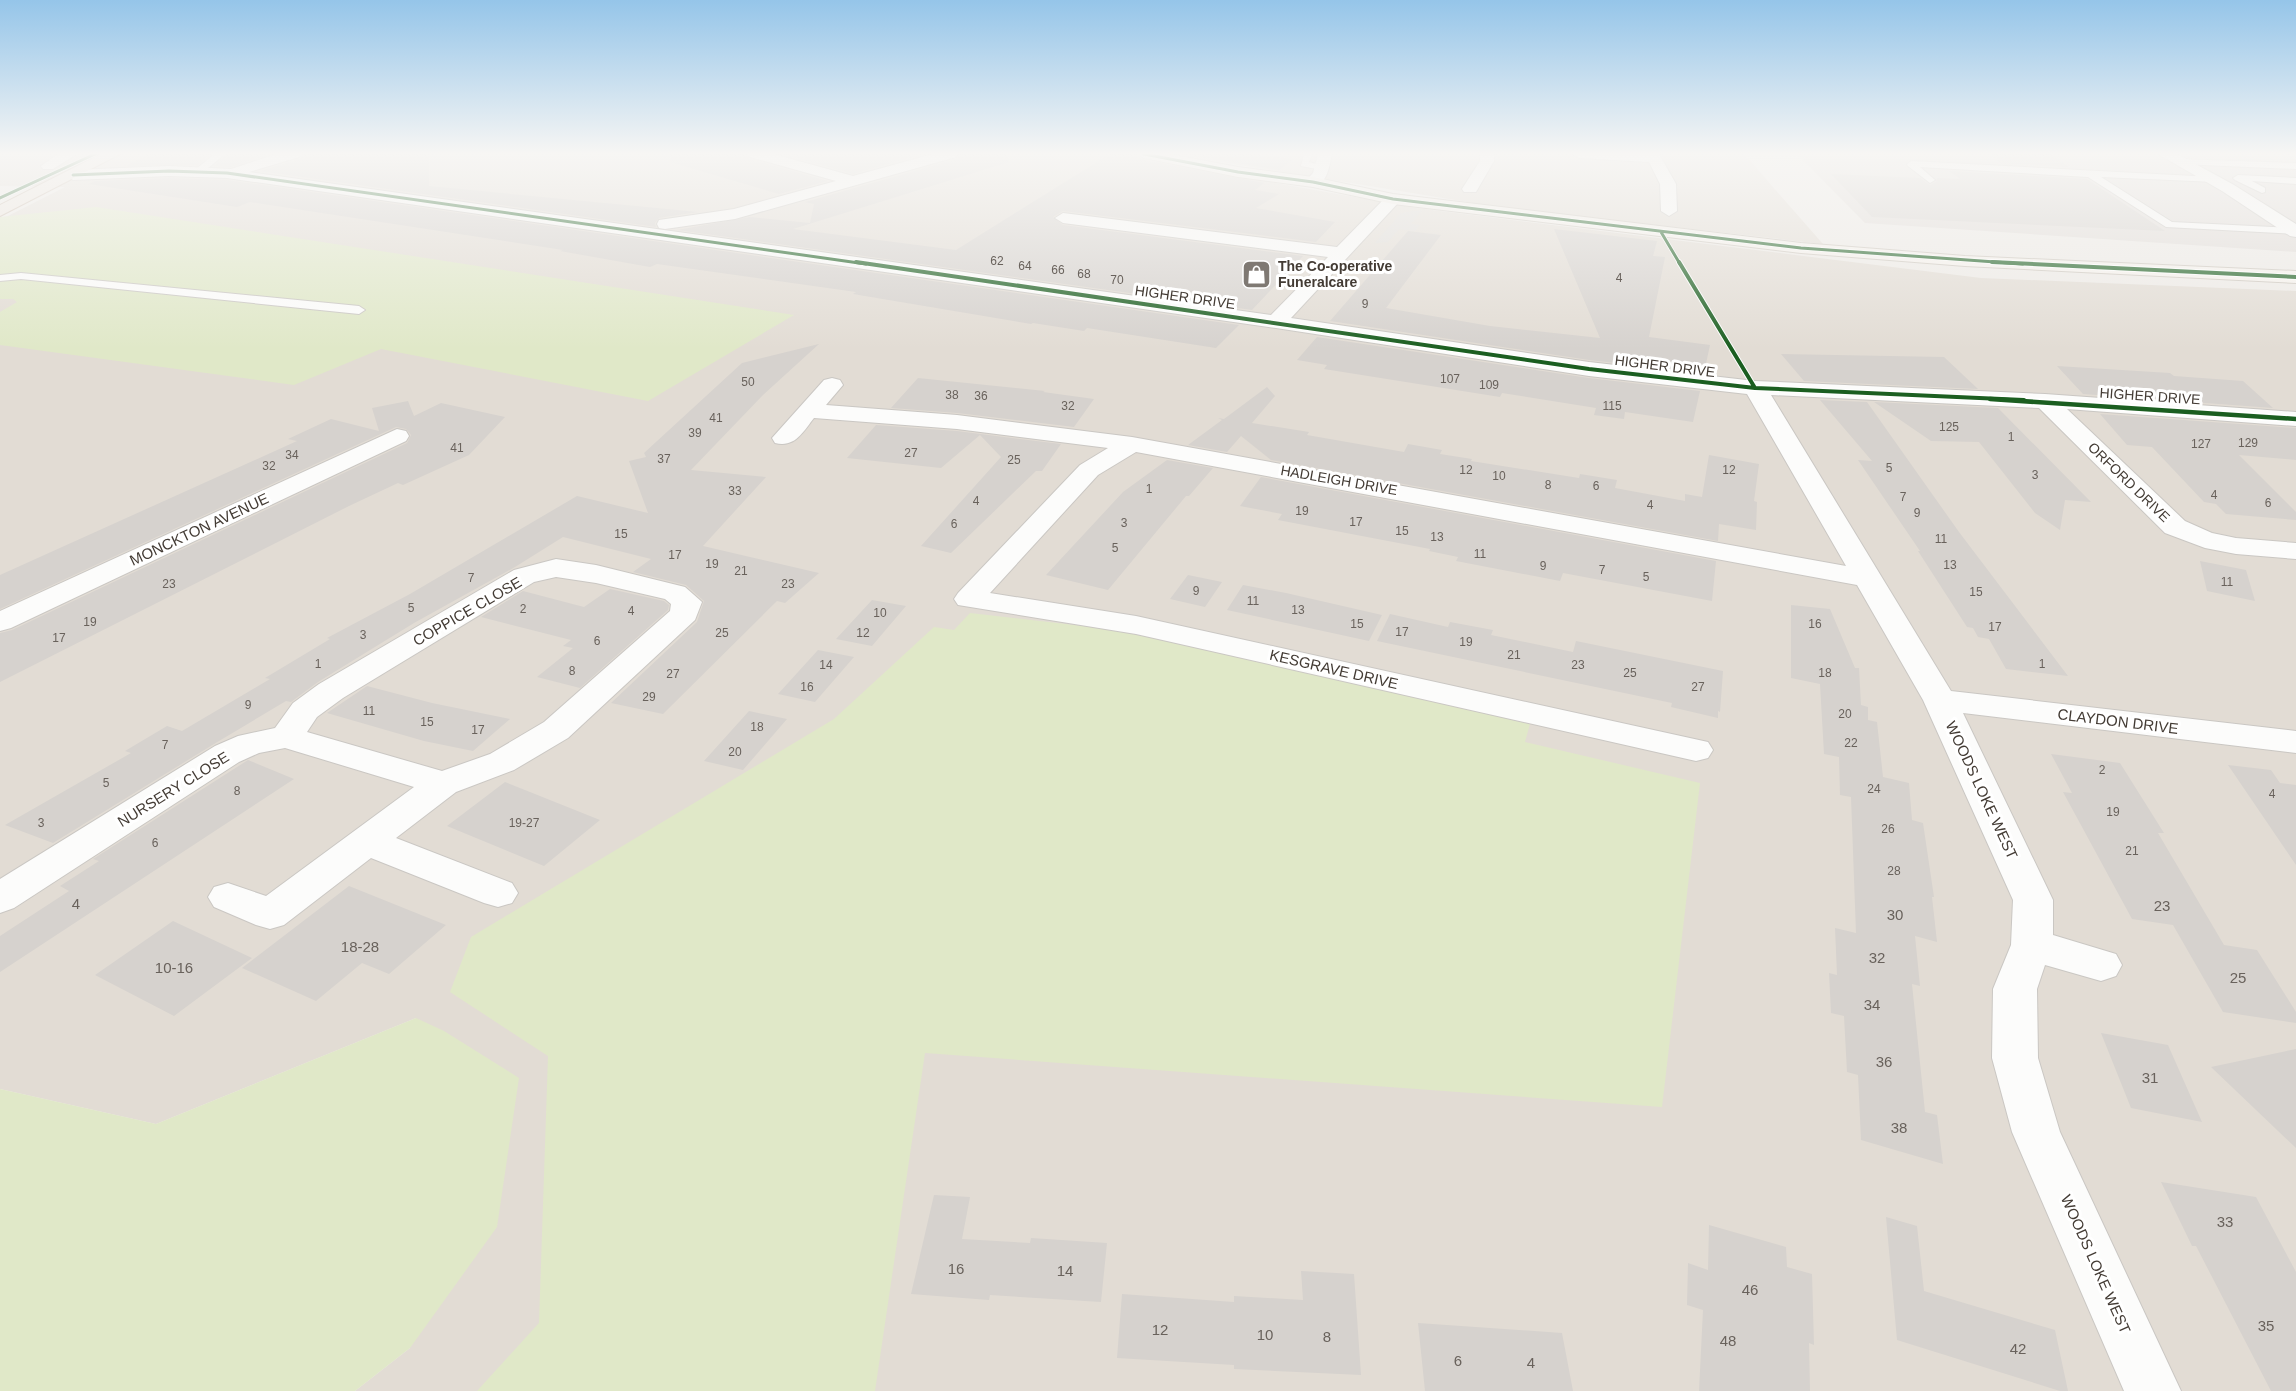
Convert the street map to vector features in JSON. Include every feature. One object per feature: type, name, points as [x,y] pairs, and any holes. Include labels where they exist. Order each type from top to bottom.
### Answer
[{"type":"main road","points":[[1554,219],[1894,257],[2296,277]]},
{"type":"street","name":"HIGHER DRIVE","points":[[552,219],[1589,369],[1755,388],[2045,401],[2296,419]]},
{"type":"street","points":[[616,228],[709,219]]},
{"type":"street","points":[[693,239],[698,227],[709,219]]},
{"type":"street","points":[[1070,219],[1341,253]]},
{"type":"street","points":[[1276,322],[1373,219]]},
{"type":"street","points":[[2276,219],[2296,232]]},
{"type":"street","points":[[784,438],[832,385]]},
{"type":"street","name":"WOODS LOKE WEST","points":[[1755,388],[1940,700],[2033,900],[2032,945],[2015,989],[2015,1058],[2036,1132],[2153,1391]]},
{"type":"street","name":"ORFORD DRIVE","points":[[2045,401],[2175,527],[2215,542],[2296,551]]},
{"type":"street","name":"HADLEIGH DRIVE","points":[[808,411],[957,422],[1132,444],[1866,578]]},
{"type":"street","name":"MONCKTON AVENUE","points":[[0,622],[397,436]]},
{"type":"street","name":"KESGRAVE DRIVE","points":[[1132,444],[1089,470],[961,607],[1136,625],[1696,750]]},
{"type":"street","name":"COPPICE CLOSE","points":[[286,738],[304,710],[331,691],[524,576],[558,562],[596,574],[675,593],[687,602],[684,614],[556,730],[502,762],[442,784]]},
{"type":"street","name":"CLAYDON DRIVE","points":[[1940,700],[2296,742]]},
{"type":"street","name":"NURSERY CLOSE","points":[[0,898],[227,754],[250,744],[286,738],[442,784]]},
{"type":"street","points":[[228,897],[270,914],[442,784]]},
{"type":"street","points":[[368,842],[498,894]]},
{"type":"street","points":[[2032,945],[2101,965]]},
{"type":"lane","points":[[2161,219],[2170,225],[2296,232]]},
{"type":"lane","points":[[0,278],[21,276],[358,310]]},
{"type":"shaded area","points":[[1396,219],[1415,219],[1411,224],[1420,225],[1415,231],[1399,229],[1388,242],[1375,243]]},
{"type":"shaded area","points":[[1504,219],[1981,278],[2296,291],[2296,1391],[355,1391],[410,1348],[416,1018],[156,1124],[0,1089],[0,220]]},
{"type":"shaded area","points":[[1603,219],[1801,219],[1823,244]]},
{"type":"shaded area","points":[[1861,219],[2296,219],[2296,252],[1865,223]]},
{"type":"green space","points":[[0,219],[173,219],[794,315],[648,401],[381,349],[294,385],[0,345],[0,312],[17,302],[13,299],[0,299]]},
{"type":"green space","points":[[970,613],[1126,631],[1530,724],[1525,742],[1700,783],[1662,1107],[925,1053],[875,1391],[477,1391],[539,1323],[548,1056],[450,992],[471,937],[834,719],[934,627],[954,630]]},
{"type":"green space","points":[[416,1018],[444,1031],[519,1078],[497,1227],[410,1348],[355,1391],[0,1391],[0,1089],[156,1124]]},
{"type":"building","points":[[360,219],[499,219],[1239,325],[1216,348],[1087,328],[1084,331],[1031,324],[853,294],[856,292],[657,264],[650,267],[560,251],[563,250]]},
{"type":"building","points":[[599,219],[658,219],[655,223],[656,227]]},
{"type":"building","points":[[739,219],[810,223],[811,219],[826,219],[793,229],[956,250],[1006,219],[1055,219],[1063,225],[1303,256],[1252,310],[677,230]]},
{"type":"building","points":[[1128,219],[1318,219],[1335,222],[1316,242]]},
{"type":"building","points":[[1912,219],[2147,219],[2165,231]]},
{"type":"building","points":[[1554,229],[1657,241],[1653,256],[1665,257],[1649,337],[1710,345],[1704,373],[1589,360],[1330,321],[1408,231],[1441,235],[1386,308],[1490,326],[1600,338]]},
{"type":"building","points":[[1317,337],[1589,378],[1700,391],[1693,422],[1625,412],[1624,419],[1594,415],[1596,408],[1502,393],[1500,397],[1324,369],[1327,365],[1297,360]]},
{"type":"building","points":[[819,344],[763,395],[691,470],[766,477],[703,546],[819,573],[785,603],[777,601],[663,714],[611,703],[697,622],[704,601],[686,585],[633,572],[651,559],[563,537],[515,567],[414,623],[318,682],[291,702],[286,701],[53,843],[5,825],[131,753],[125,751],[167,726],[182,731],[270,679],[265,678],[330,639],[327,638],[410,594],[577,496],[648,513],[629,461],[646,457],[644,453],[742,363]]},
{"type":"building","points":[[1781,354],[1944,357],[1978,389],[1804,381]]},
{"type":"building","points":[[2057,366],[2170,373],[2174,376],[2243,381],[2273,408],[2083,394]]},
{"type":"building","points":[[918,378],[1045,391],[1043,392],[1094,399],[1074,427],[957,413],[891,408]]},
{"type":"building","points":[[1267,387],[1275,396],[1252,423],[1309,432],[1307,435],[1404,452],[1408,444],[1442,450],[1440,454],[1472,459],[1471,461],[1579,478],[1580,474],[1617,480],[1615,488],[1685,501],[1685,494],[1702,497],[1709,455],[1759,464],[1754,501],[1757,502],[1756,530],[1719,524],[1718,541],[1271,460],[1241,436],[1227,452],[1188,445],[1222,420],[1218,418],[1224,419]]},
{"type":"building","points":[[1820,400],[1867,402],[1959,532],[2068,676],[2006,669],[1989,639],[1978,637],[1973,628],[1967,627],[1918,551],[1920,551],[1858,460],[1872,461]]},
{"type":"building","points":[[408,401],[414,416],[441,403],[505,417],[469,455],[403,485],[398,483],[349,506],[0,682],[0,633],[12,630],[407,443],[411,435],[406,429],[396,427],[0,609],[0,575],[297,441],[288,439],[331,419],[379,431],[372,408]]},
{"type":"building","points":[[1874,402],[1998,408],[2091,502],[2065,500],[2060,530],[2035,513],[1979,442],[1931,441]]},
{"type":"building","points":[[2100,414],[2296,428],[2296,460],[2239,455],[2296,512],[2296,520],[2226,514],[2216,504],[2204,502],[2152,447],[2127,445]]},
{"type":"building","points":[[876,425],[957,431],[1061,444],[1042,471],[1036,471],[951,553],[921,546],[1001,457],[980,435],[941,468],[847,458]]},
{"type":"building","points":[[1167,460],[1213,468],[1189,496],[1186,496],[1108,590],[1046,575],[1123,492]]},
{"type":"building","points":[[1261,477],[1716,561],[1712,601],[1563,573],[1560,581],[1456,561],[1458,557],[1429,551],[1430,549],[1278,520],[1282,514],[1240,506]]},
{"type":"building","points":[[2200,561],[2246,570],[2255,601],[2207,591]]},
{"type":"building","points":[[1188,575],[1222,582],[1205,607],[1170,599]]},
{"type":"building","points":[[1243,585],[1382,615],[1369,641],[1227,610]]},
{"type":"building","points":[[610,589],[664,601],[669,605],[668,610],[580,688],[537,677],[573,648],[563,646],[571,640],[481,617],[523,591],[584,607]]},
{"type":"building","points":[[872,600],[906,606],[872,646],[836,639]]},
{"type":"building","points":[[1791,605],[1830,609],[1855,668],[1859,668],[1861,705],[1868,707],[1868,720],[1877,722],[1883,777],[1909,783],[1912,820],[1923,823],[1934,897],[1932,897],[1937,942],[1915,936],[1920,986],[1912,984],[1925,1112],[1937,1115],[1943,1164],[1861,1140],[1858,1075],[1847,1072],[1844,1016],[1831,1013],[1829,973],[1837,975],[1835,928],[1856,933],[1851,797],[1840,795],[1839,757],[1824,754],[1820,684],[1791,678]]},
{"type":"building","points":[[1390,614],[1448,627],[1450,622],[1493,630],[1491,635],[1573,652],[1576,641],[1723,671],[1720,712],[1718,711],[1718,718],[1671,707],[1672,703],[1377,641]]},
{"type":"building","points":[[818,650],[854,657],[815,702],[778,694]]},
{"type":"building","points":[[367,686],[432,703],[510,719],[473,751],[424,741],[327,713]]},
{"type":"building","points":[[749,711],[787,719],[743,770],[704,761]]},
{"type":"building","points":[[2051,754],[2120,763],[2164,833],[2158,833],[2224,945],[2257,950],[2296,1012],[2296,1023],[2223,1012],[2173,925],[2132,919],[2063,792],[2072,793]]},
{"type":"building","points":[[248,760],[294,779],[0,972],[0,936],[69,891],[60,886],[99,861],[93,859]]},
{"type":"building","points":[[2228,765],[2271,770],[2280,783],[2296,785],[2296,865]]},
{"type":"building","points":[[505,782],[600,820],[544,866],[447,826]]},
{"type":"building","points":[[349,886],[446,925],[389,974],[362,963],[316,1001],[242,968]]},
{"type":"building","points":[[173,921],[252,958],[174,1016],[95,975]]},
{"type":"building","points":[[2101,1033],[2168,1045],[2202,1122],[2131,1108]]},
{"type":"building","points":[[2296,1049],[2296,1148],[2211,1067]]},
{"type":"building","points":[[2161,1182],[2256,1197],[2296,1272],[2296,1391],[2271,1391],[2196,1246],[2192,1246]]},
{"type":"building","points":[[934,1195],[970,1197],[962,1239],[1030,1243],[1031,1238],[1107,1243],[1101,1302],[990,1295],[989,1300],[911,1294]]},
{"type":"building","points":[[1886,1217],[1917,1226],[1924,1291],[2055,1330],[2068,1391],[2060,1391],[1897,1340]]},
{"type":"building","points":[[1709,1225],[1786,1247],[1787,1267],[1812,1274],[1814,1345],[1809,1343],[1810,1391],[1699,1391],[1703,1310],[1687,1305],[1688,1263],[1708,1270]]},
{"type":"building","points":[[1301,1271],[1354,1274],[1361,1375],[1234,1369],[1234,1365],[1117,1358],[1122,1294],[1234,1302],[1234,1296],[1303,1300]]},
{"type":"building","points":[[1418,1323],[1562,1333],[1573,1391],[1425,1391]]},
{"type":"cycle path","points":[[550,219],[1589,369],[1755,388],[2045,401],[2296,419]]},
{"type":"cycle path","points":[[1559,219],[1801,248],[1965,261],[2296,277]]},
{"type":"cycle path","points":[[1661,232],[1755,388]]},
{"type":"place","name":"The Co-operative Funeralcare","points":[[1257,274]]}]
